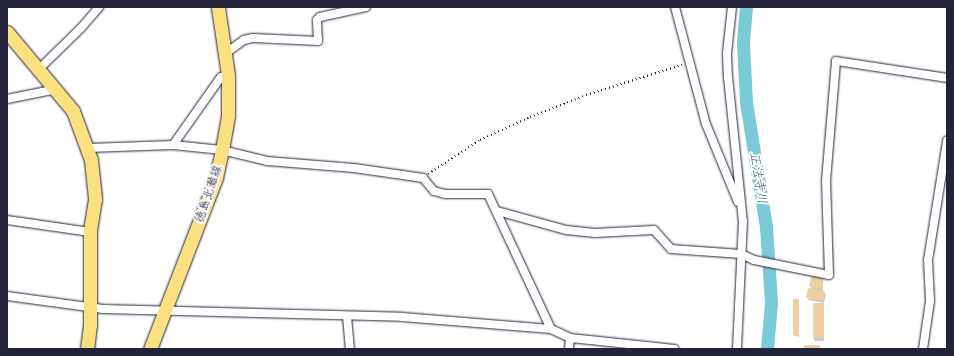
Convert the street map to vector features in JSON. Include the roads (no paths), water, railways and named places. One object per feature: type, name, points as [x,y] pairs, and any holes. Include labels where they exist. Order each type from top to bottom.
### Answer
[{"type":"main road","name":"徳島北灘線","points":[[150,349],[216,178],[222,150],[228,116],[228,75],[226,53],[218,7]]},
{"type":"main road","points":[[7,32],[38,70],[57,89],[73,111],[88,148],[94,176],[93,225],[90,232],[88,307],[90,325],[87,349]]},
{"type":"street","points":[[38,70],[81,28],[99,7]]},
{"type":"street","points":[[226,53],[244,40],[253,38],[318,41],[317,20],[320,17],[366,7]]},
{"type":"street","points":[[675,7],[706,124],[742,211]]},
{"type":"street","points":[[732,7],[727,53],[742,211],[737,349]]},
{"type":"street","points":[[497,211],[566,230],[595,233],[654,230],[671,250],[741,254],[754,260],[829,275],[826,180],[836,62],[947,78]]},
{"type":"street","points":[[173,145],[221,77],[228,75]]},
{"type":"street","points":[[7,99],[57,89]]},
{"type":"street","points":[[923,349],[930,301],[928,260],[947,141]]},
{"type":"street","points":[[88,148],[173,145],[222,150],[266,161],[354,168],[422,178],[434,191],[488,194],[551,329]]},
{"type":"street","points":[[7,220],[90,232]]},
{"type":"street","points":[[7,296],[88,307],[402,317],[551,329],[570,338],[674,349]]},
{"type":"street","points":[[346,316],[350,349]]},
{"type":"street","points":[[569,349],[570,338]]},
{"type":"waterway","name":"正法寺川","points":[[746,7],[743,43],[746,102],[766,227],[771,303],[767,349]]}]
